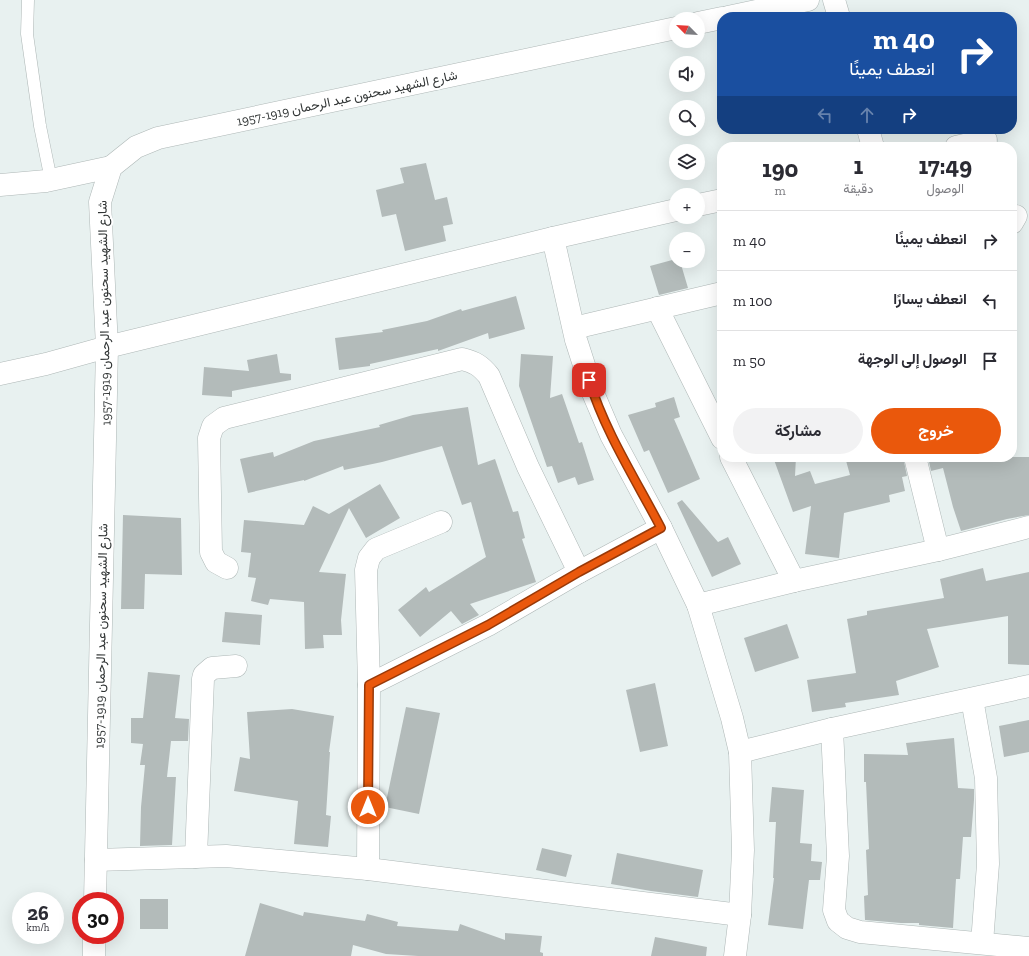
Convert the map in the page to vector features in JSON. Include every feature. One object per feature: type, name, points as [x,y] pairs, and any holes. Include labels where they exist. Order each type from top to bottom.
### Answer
[{"type":"street","points":[[752,12],[808,0]]},
{"type":"street","points":[[834,0],[838,12]]},
{"type":"street","points":[[705,22],[717,19]]},
{"type":"street","name":"شارع الشهيد سحنون عبد الرحمان 1919-1957","points":[[95,892],[107,347],[100,202],[111,167],[136,147],[158,138],[669,29]]},
{"type":"street","points":[[977,142],[986,140]]},
{"type":"street","points":[[0,185],[46,181],[111,167]]},
{"type":"street","points":[[705,204],[717,201]]},
{"type":"street","points":[[0,374],[46,364],[107,347],[553,238],[669,212]]},
{"type":"street","points":[[553,238],[574,328],[593,393],[611,435],[661,528],[698,605],[732,718],[740,752],[743,850],[740,915],[735,956]]},
{"type":"street","points":[[574,328],[717,294]]},
{"type":"street","points":[[657,308],[717,428]]},
{"type":"street","points":[[228,568],[216,562],[211,552],[209,438],[213,426],[224,418],[462,359],[472,361],[481,366],[489,376],[528,467],[579,572]]},
{"type":"street","points":[[734,462],[794,581]]},
{"type":"street","points":[[916,462],[938,550]]},
{"type":"street","points":[[368,869],[369,685],[366,570],[369,558],[376,549],[441,522]]},
{"type":"street","points":[[698,605],[794,581],[938,550],[1029,527]]},
{"type":"street","points":[[369,685],[488,625],[579,572],[661,528]]},
{"type":"street","points":[[196,857],[203,679],[204,675],[212,668],[236,666]]},
{"type":"street","points":[[740,752],[832,728],[1029,686]]},
{"type":"street","points":[[972,699],[986,778],[988,864],[982,943]]},
{"type":"street","points":[[832,728],[838,856],[834,910],[838,921],[847,928],[860,932],[1029,948]]},
{"type":"street","points":[[96,860],[226,856],[368,869],[740,915]]},
{"type":"street","points":[[94,944],[94,956]]},
{"type":"lane","points":[[28,0],[27,34],[40,126],[51,180]]},
{"type":"building","points":[[426,163],[435,200],[447,197],[453,224],[443,226],[446,241],[405,251],[396,214],[382,217],[376,190],[404,183],[400,168]]},
{"type":"building","points":[[669,261],[669,268],[682,268],[688,288],[659,295],[650,266]]},
{"type":"building","points":[[516,296],[525,329],[489,339],[488,333],[438,351],[438,349],[370,364],[370,366],[339,370],[335,338],[383,332],[382,330],[427,321],[461,309],[462,311]]},
{"type":"building","points":[[277,354],[280,373],[291,374],[291,380],[232,391],[232,397],[202,395],[204,367],[249,371],[247,360]]},
{"type":"building","points":[[521,354],[553,356],[550,398],[562,394],[579,443],[582,442],[594,480],[578,485],[575,477],[558,483],[552,466],[547,467],[519,386]]},
{"type":"building","points":[[674,397],[680,417],[674,419],[700,479],[668,493],[649,450],[644,452],[628,415],[656,407],[655,403]]},
{"type":"building","points":[[468,407],[478,465],[495,459],[513,512],[518,511],[525,538],[522,539],[536,582],[470,604],[479,615],[462,624],[451,611],[420,637],[398,610],[426,587],[429,592],[486,557],[471,502],[462,505],[442,446],[382,462],[344,470],[343,466],[304,481],[248,493],[240,459],[273,452],[274,457],[314,441],[380,427],[379,425],[413,415]]},
{"type":"building","points":[[1017,457],[1029,457],[1029,515],[961,531],[943,468],[931,471],[929,462],[1017,462]]},
{"type":"building","points":[[775,462],[796,462],[795,476],[810,471],[815,484],[850,475],[846,462],[904,462],[907,476],[902,477],[905,491],[889,495],[890,502],[844,513],[839,558],[805,554],[811,506],[793,512]]},
{"type":"building","points":[[380,484],[400,518],[366,538],[349,508],[319,572],[346,574],[341,620],[342,635],[323,635],[324,648],[305,649],[304,602],[270,599],[268,605],[251,601],[256,578],[248,577],[251,553],[241,552],[244,520],[304,525],[313,506],[329,514]]},
{"type":"building","points":[[682,500],[718,542],[728,537],[741,564],[712,577],[677,503]]},
{"type":"building","points":[[123,515],[181,518],[182,575],[145,574],[144,609],[121,609]]},
{"type":"building","points":[[983,568],[986,581],[1029,572],[1029,665],[1008,664],[1008,616],[927,629],[939,667],[896,681],[899,695],[845,703],[846,707],[812,712],[807,680],[856,673],[847,619],[867,615],[867,611],[944,598],[940,579]]},
{"type":"building","points":[[225,612],[262,615],[260,645],[222,642]]},
{"type":"building","points":[[787,624],[799,658],[755,672],[744,638]]},
{"type":"building","points":[[148,672],[180,675],[175,718],[189,719],[188,741],[171,741],[167,777],[176,777],[172,845],[140,846],[141,807],[145,765],[140,765],[143,744],[131,743],[131,718],[143,718]]},
{"type":"building","points":[[655,683],[668,746],[640,752],[626,690]]},
{"type":"building","points":[[406,707],[440,713],[419,814],[385,807]]},
{"type":"building","points":[[292,709],[334,716],[329,752],[326,815],[331,816],[328,847],[294,844],[298,801],[234,791],[240,757],[250,759],[247,712]]},
{"type":"building","points":[[1029,720],[1029,752],[1004,757],[999,726]]},
{"type":"building","points":[[954,738],[958,788],[974,789],[974,800],[971,837],[963,837],[960,879],[956,879],[953,928],[919,925],[919,923],[865,920],[864,896],[868,895],[866,850],[869,849],[866,782],[864,782],[864,754],[908,755],[906,743]]},
{"type":"building","points":[[772,787],[804,790],[800,843],[812,844],[811,861],[822,862],[820,880],[809,880],[803,929],[768,925],[774,878],[776,822],[769,822]]},
{"type":"building","points":[[542,848],[572,855],[566,877],[536,870]]},
{"type":"building","points":[[617,853],[703,870],[698,897],[611,884]]},
{"type":"building","points":[[140,899],[168,899],[168,929],[140,929]]},
{"type":"building","points":[[260,903],[303,916],[304,912],[365,921],[367,914],[398,922],[397,926],[458,931],[460,924],[505,940],[505,933],[542,936],[540,952],[543,953],[543,956],[418,956],[386,954],[353,945],[351,956],[245,956]]},
{"type":"building","points":[[655,937],[707,947],[706,956],[651,956]]},
{"type":"route","points":[[368,807],[369,685],[488,625],[579,572],[661,528],[611,435],[589,380]]}]
